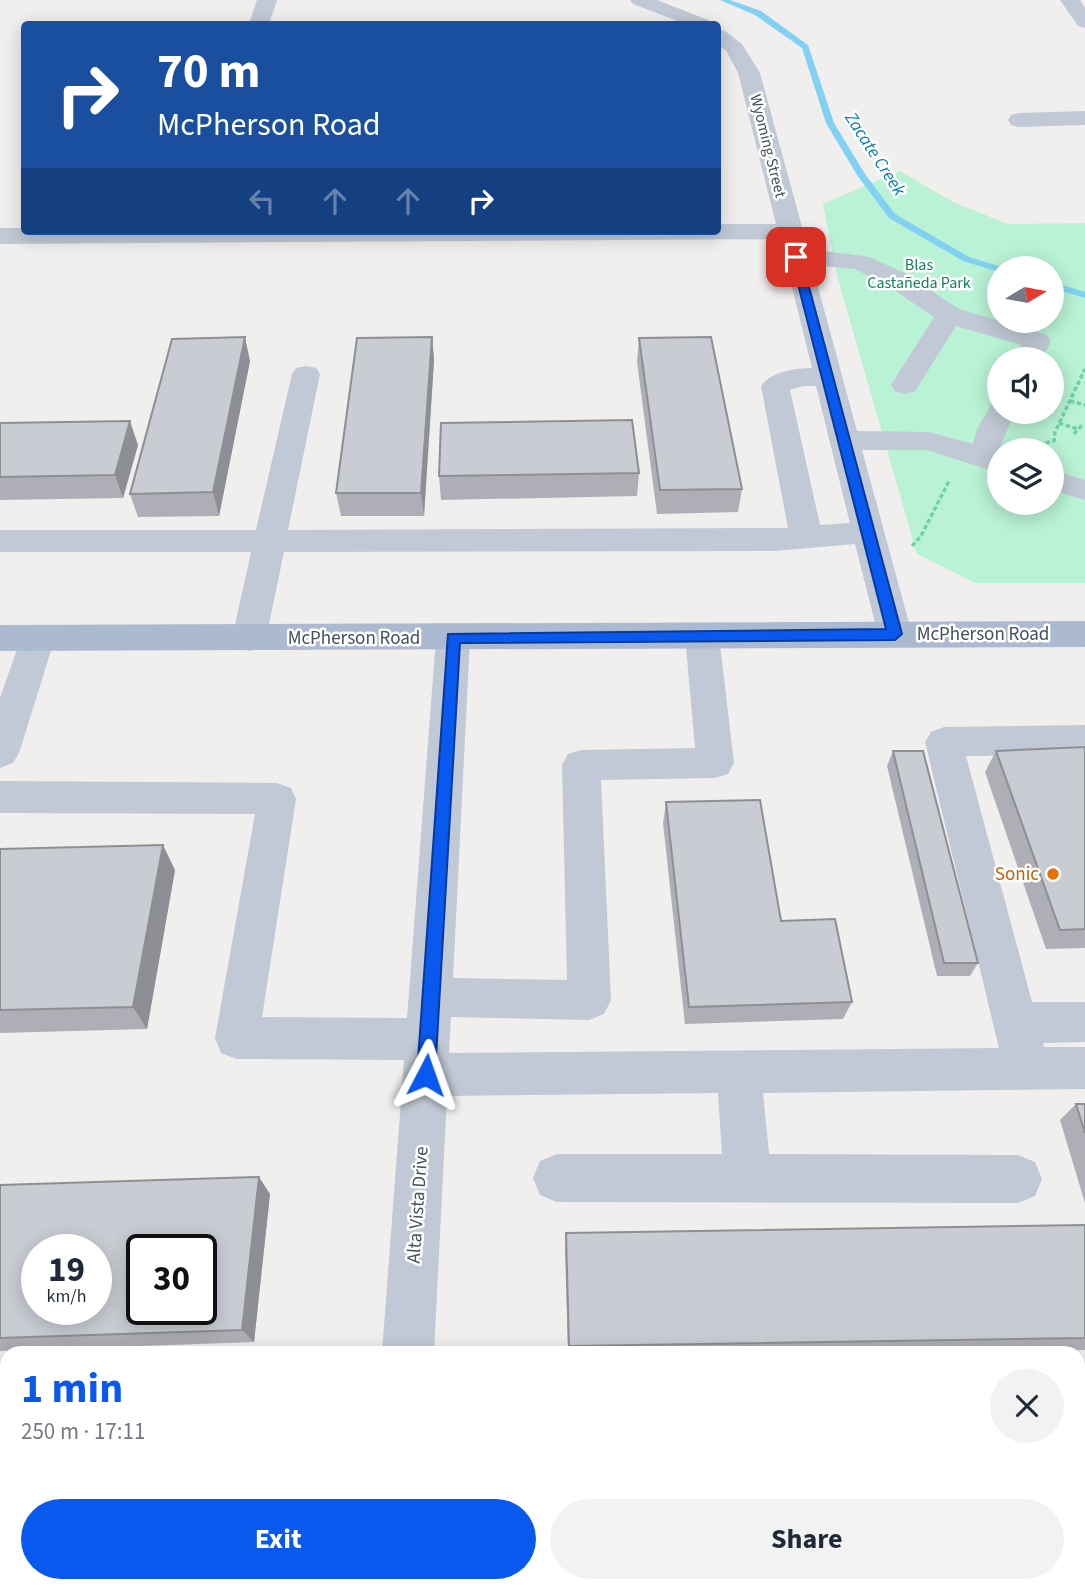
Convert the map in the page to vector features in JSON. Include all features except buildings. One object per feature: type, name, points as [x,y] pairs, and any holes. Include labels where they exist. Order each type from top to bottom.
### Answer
[{"type":"main road","name":"McPherson Road","points":[[0,638],[1085,634]]},
{"type":"street","points":[[260,21],[267,0]]},
{"type":"street","points":[[640,0],[693,21]]},
{"type":"street","points":[[1070,0],[1085,22]]},
{"type":"street","name":"Wyoming Street","points":[[721,37],[735,48],[749,73],[895,634]]},
{"type":"street","points":[[1019,120],[1085,118]]},
{"type":"street","points":[[0,236],[64,235]]},
{"type":"street","points":[[301,235],[793,244],[875,267],[949,315],[1037,341],[1034,347]]},
{"type":"street","points":[[905,385],[949,315]]},
{"type":"street","points":[[249,638],[306,374]]},
{"type":"street","points":[[806,537],[775,386],[800,377],[827,377]]},
{"type":"street","points":[[844,440],[929,441],[987,460]]},
{"type":"street","points":[[1064,484],[1085,490]]},
{"type":"street","points":[[0,541],[774,540],[868,532]]},
{"type":"street","points":[[430,997],[589,1000],[581,765],[715,763],[702,636]]},
{"type":"street","points":[[0,753],[38,638]]},
{"type":"street","name":"Alta Vista Drive","points":[[408,1346],[453,638]]},
{"type":"street","points":[[1027,1069],[944,742],[1085,740]]},
{"type":"street","points":[[0,797],[277,799],[237,1038],[427,1057],[739,1072],[1085,1068]]},
{"type":"street","points":[[1016,1023],[1085,1022]]},
{"type":"street","points":[[739,1072],[747,1178]]},
{"type":"street","points":[[557,1178],[1018,1179]]},
{"type":"path","points":[[1064,413],[1085,369]]},
{"type":"path","points":[[1070,401],[1085,405]]},
{"type":"path","points":[[1062,424],[1078,429]]},
{"type":"path","points":[[1074,434],[1083,424]]},
{"type":"path","points":[[912,547],[922,536],[956,472]]},
{"type":"green space","name":"Blas Castañeda Park","points":[[900,171],[953,202],[1008,224],[1085,223],[1085,583],[975,583],[917,554],[837,276],[823,204]]},
{"type":"waterway","name":"Zacate Creek","points":[[724,0],[758,13],[805,47],[830,123],[861,175],[892,216],[966,259],[987,265]]},
{"type":"waterway","name":"Zacate Creek","points":[[1064,289],[1085,295]]},
{"type":"place","name":"Sonic","points":[[1053,874]]},
{"type":"route","points":[[426,1075],[453,638],[895,634],[796,257]]}]
